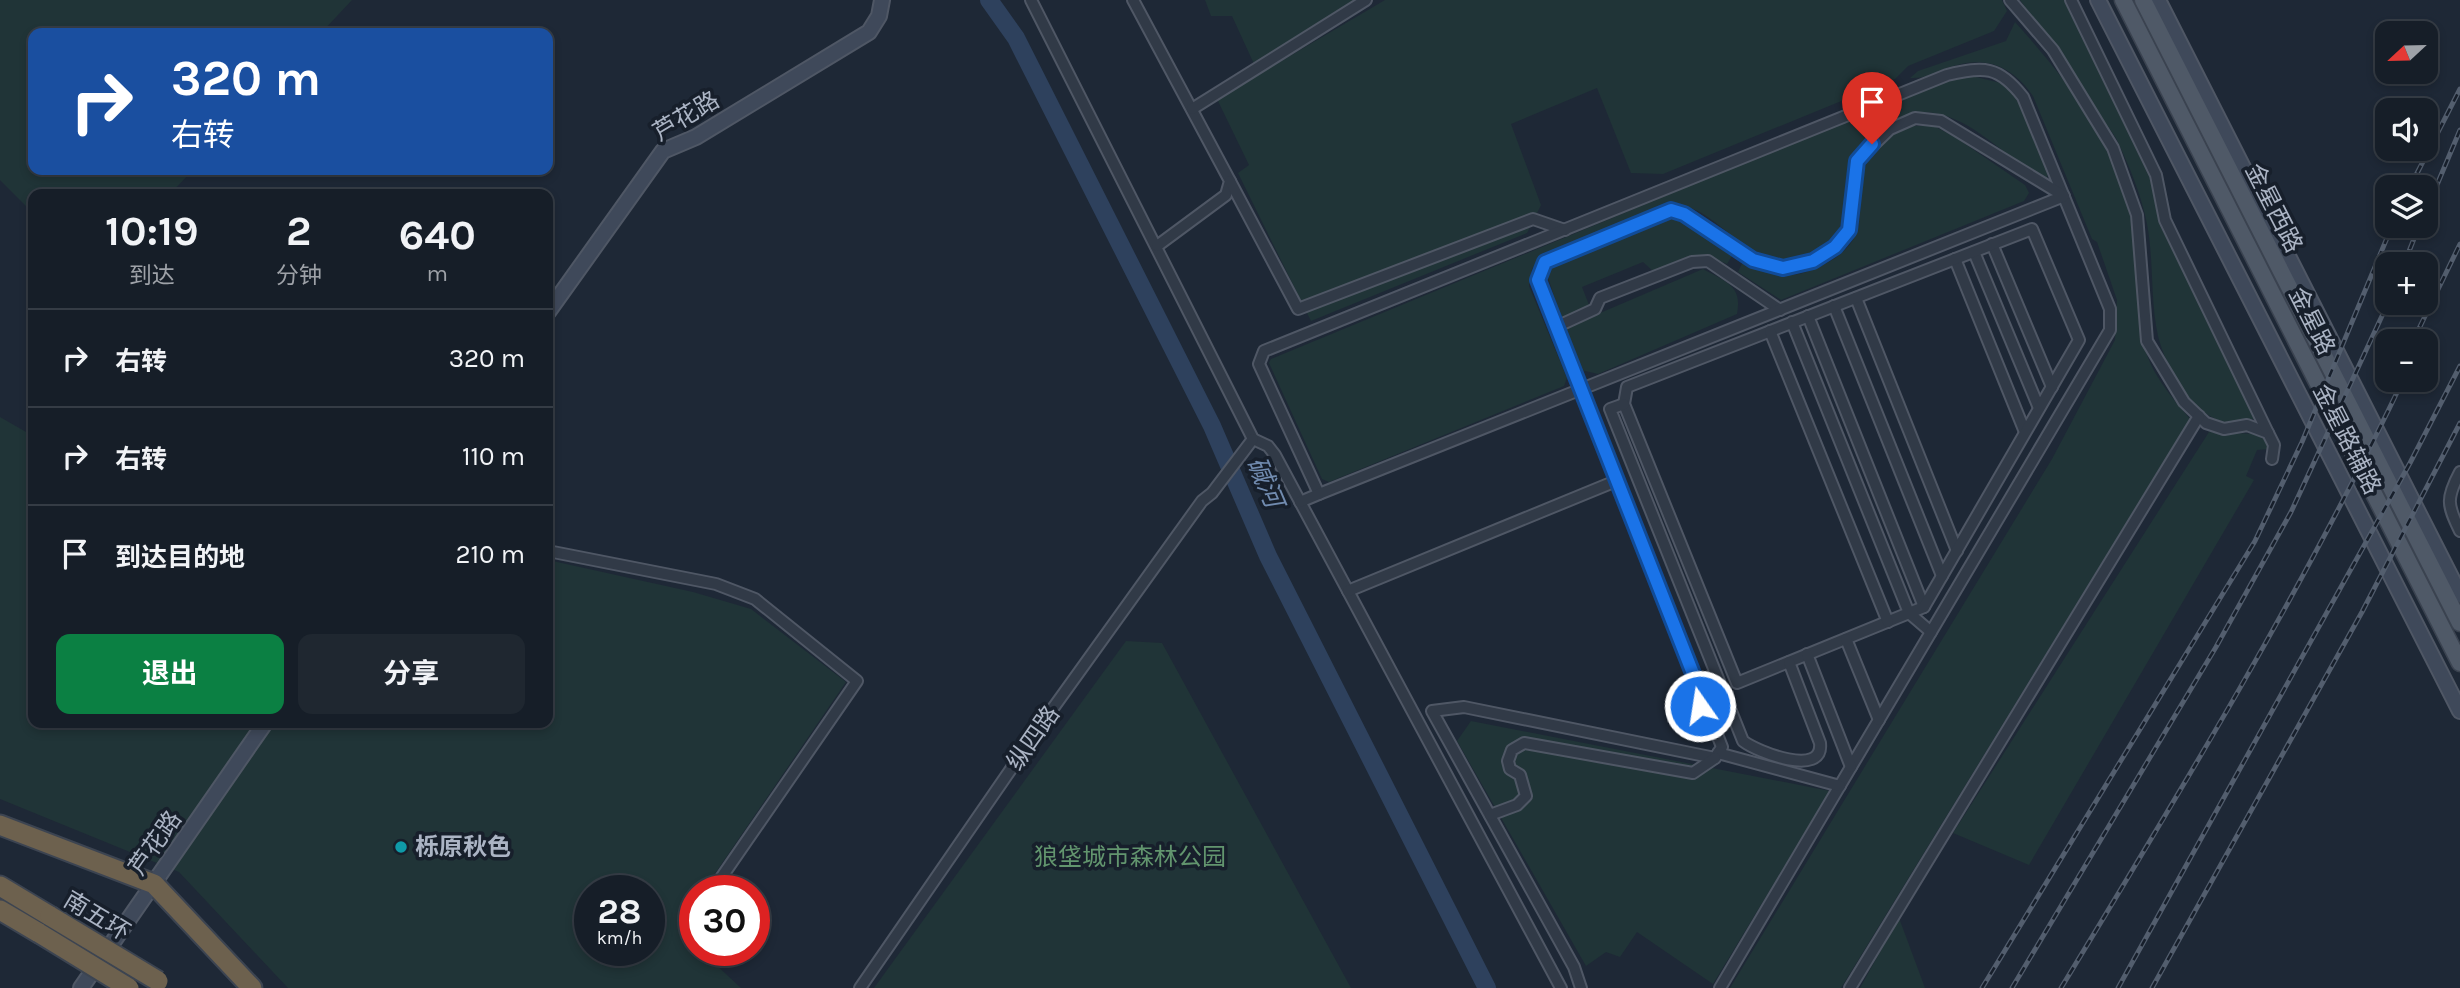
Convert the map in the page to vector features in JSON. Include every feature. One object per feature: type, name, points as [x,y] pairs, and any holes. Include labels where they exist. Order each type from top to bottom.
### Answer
[{"type":"highway","points":[[0,825],[154,884],[252,988]]},
{"type":"highway","name":"南五环","points":[[0,886],[163,985]]},
{"type":"highway","name":"南五环","points":[[0,910],[129,988]]},
{"type":"main road","name":"金星路","points":[[2123,0],[2460,663]]},
{"type":"main road","name":"金星西路","points":[[2143,0],[2460,623]]},
{"type":"street","name":"芦花路","points":[[553,305],[663,151],[696,137],[869,32],[879,16],[882,0]]},
{"type":"street","points":[[1031,0],[1253,439],[1268,446],[1300,502],[1561,988]]},
{"type":"street","points":[[1133,0],[1297,309],[1534,219],[1565,230]]},
{"type":"street","points":[[1192,109],[1366,0]]},
{"type":"street","points":[[2010,0],[2053,50],[2113,148],[2137,215],[2147,341],[2184,402],[2206,423],[2224,429],[2247,425],[2268,433]]},
{"type":"street","points":[[2071,0],[2156,175],[2165,220],[2274,445],[2272,459]]},
{"type":"street","name":"金星路辅路","points":[[2098,0],[2460,711]]},
{"type":"street","name":"金星路辅路","points":[[2158,0],[2460,595]]},
{"type":"street","points":[[1320,494],[1259,364],[1264,351],[1947,75],[1971,69],[1988,70],[2007,78],[2022,97],[2064,196],[2110,309],[2110,330],[1720,988]]},
{"type":"street","points":[[1490,816],[1517,805],[1526,796],[1520,775],[1510,769],[1508,761],[1512,750],[1524,743],[1693,773],[1717,756],[1722,747],[1702,705],[1538,280],[1545,262],[1671,210],[1684,214],[1753,260],[1783,268],[1813,261],[1835,247],[1849,230],[1857,161],[1890,129],[1915,118],[1941,121],[2064,196]]},
{"type":"street","points":[[1157,246],[1226,195],[1230,181]]},
{"type":"street","points":[[1300,502],[2064,196]]},
{"type":"street","points":[[2032,229],[2079,340],[1924,607],[1737,683],[1624,404],[1627,387],[1974,252],[2032,229]]},
{"type":"street","points":[[1993,244],[2052,387]]},
{"type":"street","points":[[1974,252],[2039,408]]},
{"type":"street","points":[[1955,259],[2025,432]]},
{"type":"street","points":[[1556,327],[1595,309],[1600,298],[1692,262],[1707,261],[1780,310]]},
{"type":"street","points":[[1856,298],[1957,551]]},
{"type":"street","points":[[1834,306],[1942,576]]},
{"type":"street","points":[[1808,316],[1924,607]]},
{"type":"street","points":[[1792,323],[1909,613],[1931,632]]},
{"type":"street","points":[[1770,331],[1888,622]]},
{"type":"street","points":[[1624,404],[1611,410],[1743,741],[1753,749],[1806,762],[1816,758],[1821,750],[1820,743],[1789,662]]},
{"type":"street","points":[[1850,988],[2199,416]]},
{"type":"street","name":"纵四路","points":[[860,988],[1051,711],[1202,501],[1212,493],[1253,439]]},
{"type":"street","points":[[2460,472],[2449,494],[2451,513],[2460,531]]},
{"type":"street","points":[[1348,591],[1616,481]]},
{"type":"street","points":[[553,552],[716,584],[755,599],[857,681],[723,875]]},
{"type":"street","points":[[1846,639],[1879,720]]},
{"type":"street","points":[[1807,654],[1851,767]]},
{"type":"street","points":[[1581,988],[1574,967],[1432,711],[1464,707],[1717,756],[1840,786]]},
{"type":"street","name":"芦花路","points":[[81,988],[262,728]]},
{"type":"green space","points":[[0,0],[352,0],[326,28],[28,28],[28,175],[188,175],[175,189],[28,189],[28,208],[0,180]]},
{"type":"green space","points":[[1205,0],[1355,0],[1254,64],[1232,16],[1211,16]]},
{"type":"green space","points":[[1385,0],[2002,0],[2007,11],[1994,31],[1908,66],[1895,79],[1663,174],[1631,173],[1597,88],[1511,124],[1541,205],[1527,233],[1311,321],[1238,173],[1249,165],[1217,99]]},
{"type":"green space","points":[[2020,0],[2064,0],[2151,177],[2162,229],[2256,415],[2250,422],[2225,422],[2207,414],[2188,396],[2173,373],[2158,336],[2147,224],[2130,169],[2116,138]]},
{"type":"green space","points":[[2015,22],[2069,87],[2102,137],[2115,163],[2126,189],[2136,231],[2141,327],[2147,354],[2162,384],[2190,419],[1841,988],[1730,988],[2052,459],[2115,340],[2117,300],[2097,242],[2092,239],[2033,96],[2025,85],[1996,65],[1973,62],[1925,77],[1910,78],[1918,71],[2006,41]]},
{"type":"green space","points":[[1953,77],[1976,77],[2005,84],[2025,112],[2048,171],[2047,179],[2019,163],[1965,124],[1950,117],[1922,112],[1904,116],[1888,124],[1860,146],[1849,165],[1838,233],[1818,252],[1800,259],[1782,261],[1765,257],[1708,217],[1678,205],[1632,219],[1540,259],[1532,269],[1529,286],[1567,378],[1564,386],[1329,482],[1322,479],[1269,363],[1271,359]]},
{"type":"green space","points":[[1911,126],[1934,126],[1955,137],[2025,185],[2029,193],[2024,201],[1781,300],[1738,272],[1744,259],[1770,272],[1795,275],[1814,269],[1836,257],[1850,245],[1857,231],[1864,170],[1872,153],[1884,140]]},
{"type":"green space","points":[[1674,216],[1732,256],[1727,264],[1698,257],[1681,260],[1654,272],[1643,262],[1582,287],[1589,305],[1561,318],[1547,274],[1555,264]]},
{"type":"green space","points":[[1703,269],[1725,281],[1735,291],[1737,314],[1598,374],[1581,370],[1565,328]]},
{"type":"green space","points":[[0,417],[28,433],[28,728],[553,728],[553,561],[693,592],[751,609],[846,682],[714,875],[679,875],[679,966],[717,966],[741,988],[288,988],[179,872],[0,799]]},
{"type":"green space","points":[[2209,432],[2257,434],[2269,443],[2269,449],[2257,450],[2246,476],[2254,480],[2029,865],[1953,833]]},
{"type":"green space","name":"狼垡城市森林公园","points":[[1126,641],[1162,643],[1351,988],[874,988]]},
{"type":"green space","points":[[1471,721],[1830,791],[1713,984],[1637,932],[1620,957],[1606,952],[1586,966],[1457,741]]},
{"type":"green space","points":[[1899,918],[1925,988],[1860,988]]},
{"type":"waterway","name":"碱河","points":[[989,0],[1016,38],[1212,426],[1268,556],[1487,988]]},
{"type":"railway","points":[[2416,175],[2460,89]]},
{"type":"railway","points":[[2438,182],[2460,130]]},
{"type":"railway","points":[[1982,988],[2255,541],[2302,442],[2387,238]]},
{"type":"railway","points":[[2409,252],[2414,238]]},
{"type":"railway","points":[[2419,329],[2460,244]]},
{"type":"railway","points":[[2012,988],[2216,647],[2291,512],[2382,315]]},
{"type":"railway","points":[[2118,988],[2410,463],[2460,366]]},
{"type":"railway","points":[[2061,988],[2196,764],[2283,612],[2397,392]]},
{"type":"railway","points":[[2152,988],[2362,612],[2460,423]]},
{"type":"place","name":"栎原秋色","points":[[401,847]]},
{"type":"route","points":[[1700,706],[1705,704],[1538,280],[1545,262],[1671,210],[1684,214],[1753,260],[1783,268],[1813,261],[1835,247],[1849,230],[1857,161],[1872,144]]}]
